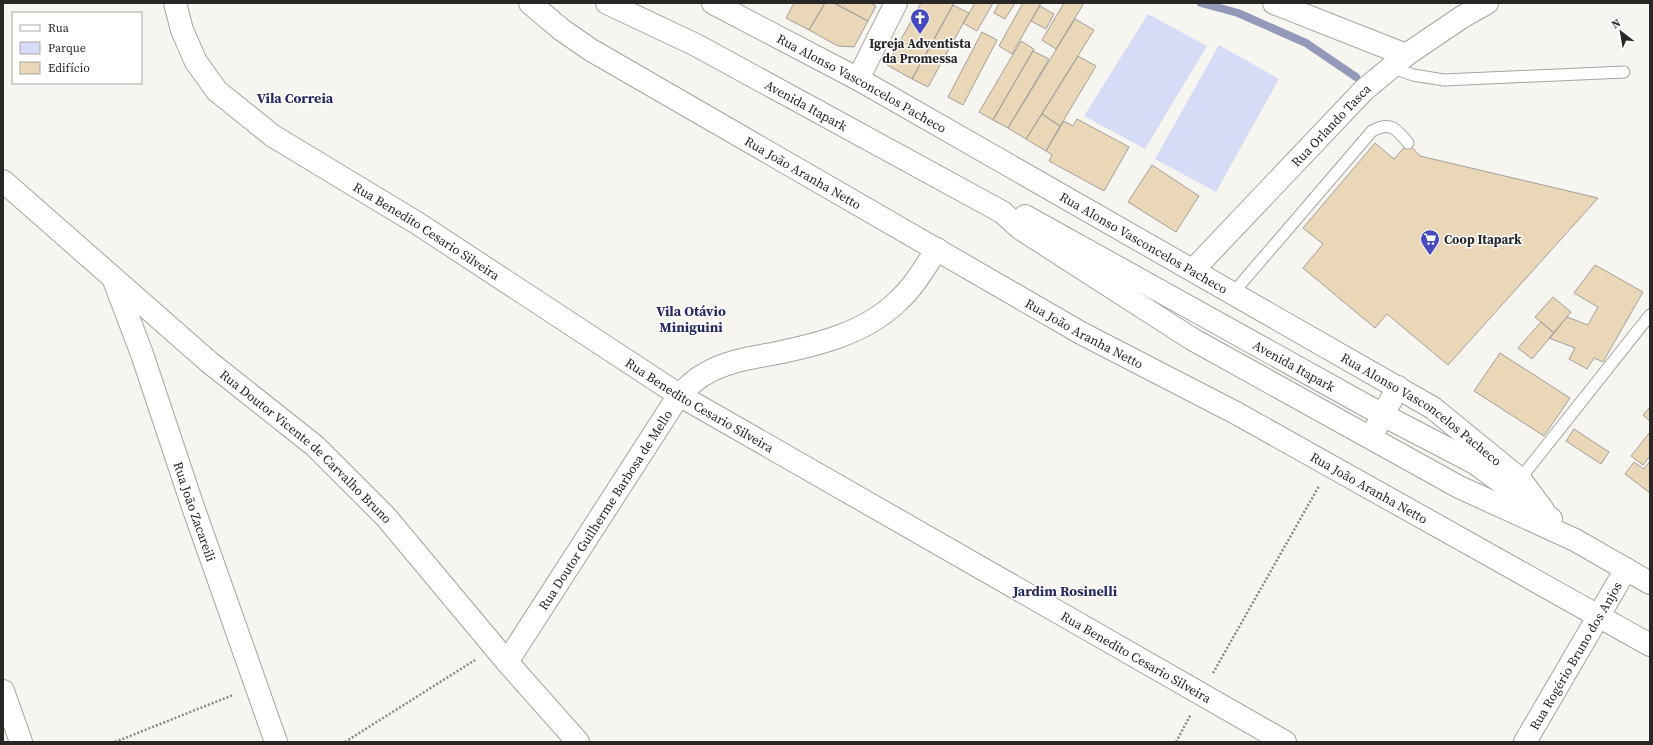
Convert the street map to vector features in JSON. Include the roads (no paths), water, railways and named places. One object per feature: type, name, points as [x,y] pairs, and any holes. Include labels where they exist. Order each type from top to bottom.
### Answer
[{"type":"street","name":"Rua Benedito Cesario Silveira","points":[[175,3],[182,30],[196,62],[216,91],[273,136],[417,223],[679,395],[1285,742]]},
{"type":"street","name":"Rua João Aranha Netto","points":[[530,3],[562,30],[592,50],[1081,333],[1236,413],[1650,645]]},
{"type":"street","name":"Avenida Itapark","points":[[607,3],[696,45],[1002,212],[1021,229],[1192,339],[1459,487],[1575,540],[1650,583]]},
{"type":"street","name":"Rua Alonso Vasconcelos Pacheco","points":[[713,3],[858,79],[1433,408],[1520,479],[1549,517]]},
{"type":"street","points":[[858,79],[896,3]]},
{"type":"street","points":[[1274,3],[1398,60]]},
{"type":"street","name":"Rua Orlando Tasca","points":[[1193,270],[1364,90],[1398,60],[1462,17],[1487,3]]},
{"type":"street","name":"Rua Doutor Vicente de Carvalho Bruno","points":[[3,181],[209,362],[315,446],[386,517],[501,655],[578,742]]},
{"type":"street","name":"Avenida Itapark","points":[[1002,212],[1027,217],[1383,415],[1475,463],[1549,517],[1575,540]]},
{"type":"street","name":"Rua Doutor Guilherme Barbosa de Mello","points":[[501,655],[679,395],[704,374],[735,361],[802,348],[850,332],[872,321],[896,303],[911,288],[937,249]]},
{"type":"street","name":"Rua João Zacareili","points":[[114,280],[142,354],[276,742]]},
{"type":"street","points":[[1371,438],[1398,387]]},
{"type":"street","name":"Rua Rogério Bruno dos Anjos","points":[[1525,742],[1626,569]]},
{"type":"street","points":[[3,691],[21,742]]},
{"type":"lane","points":[[1398,60],[1413,75],[1444,80],[1624,72]]},
{"type":"lane","points":[[1233,293],[1372,131],[1381,126],[1389,126],[1400,133],[1408,143]]},
{"type":"lane","points":[[1520,479],[1650,315]]},
{"type":"waterway","points":[[1201,3],[1238,13],[1306,43],[1356,77]]},
{"type":"place","name":"Igreja Adventista da Promessa","points":[[920,35]]},
{"type":"place","name":"Coop Itapark","points":[[1430,256]]},
{"type":"district","name":"Vila Correia","points":[[295,98]]},
{"type":"district","name":"Vila Otávio Miniguini","points":[[691,320]]},
{"type":"district","name":"Jardim Rosinelli","points":[[1065,591]]}]
